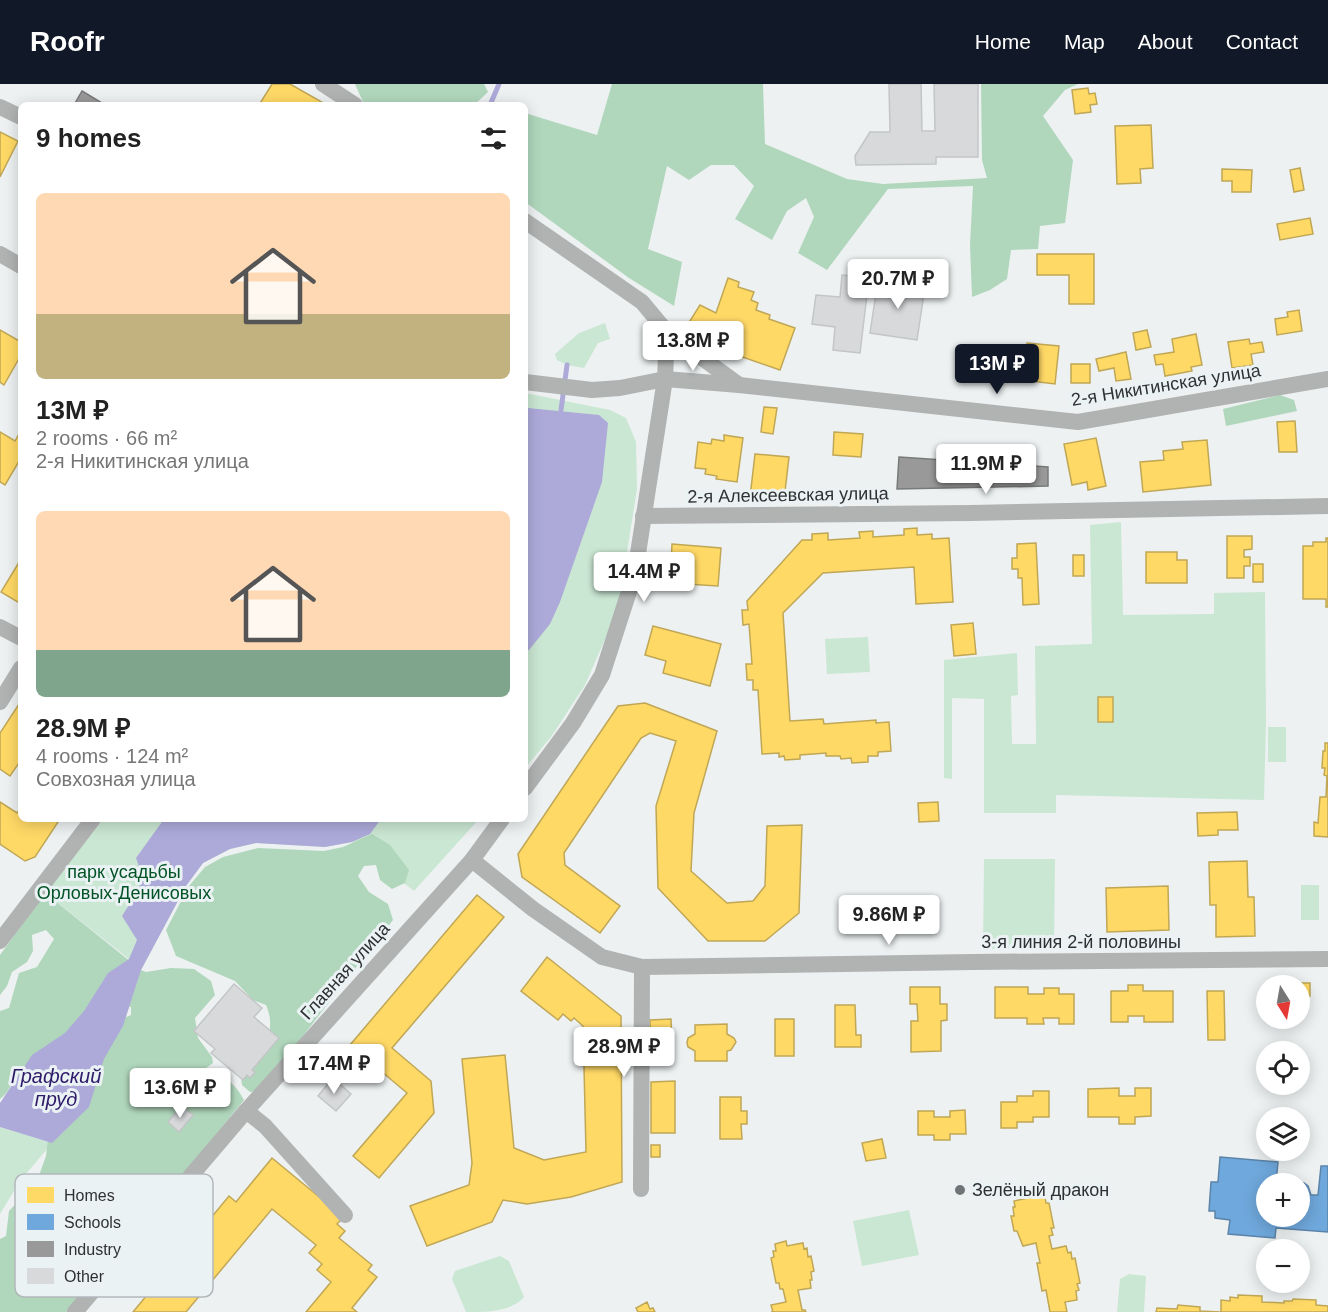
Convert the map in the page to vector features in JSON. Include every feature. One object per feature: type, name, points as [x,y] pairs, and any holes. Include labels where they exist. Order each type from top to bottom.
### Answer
[{"type":"street","points":[[323,84],[350,102]]},
{"type":"street","points":[[0,107],[18,116]]},
{"type":"street","points":[[528,223],[642,302],[667,332],[739,384]]},
{"type":"street","points":[[0,254],[18,264]]},
{"type":"street","points":[[528,784],[573,723],[602,675],[635,573],[665,380],[667,332]]},
{"type":"street","name":"2-я Никитинская улица","points":[[530,383],[592,390],[620,388],[665,380],[739,384],[1078,422],[1328,379]]},
{"type":"street","name":"2-я Алексеевская улица","points":[[644,516],[1328,506]]},
{"type":"street","points":[[0,627],[18,636]]},
{"type":"street","points":[[0,702],[18,674]]},
{"type":"street","points":[[0,940],[91,822]]},
{"type":"street","name":"Главная улица","points":[[192,1174],[246,1111],[472,860],[500,822]]},
{"type":"street","name":"3-я линия 2-й половины","points":[[472,860],[533,909],[602,957],[642,967],[1328,959]]},
{"type":"street","points":[[641,1189],[642,967]]},
{"type":"street","points":[[246,1111],[265,1126],[345,1215]]},
{"type":"street","name":"Главная улица","points":[[75,1312],[88,1297]]},
{"type":"green space","points":[[355,84],[484,84],[488,92],[477,102],[363,102]]},
{"type":"green space","points":[[612,84],[763,84],[765,144],[847,179],[883,184],[987,178],[982,160],[981,84],[1078,84],[1065,90],[1043,116],[1073,160],[1065,223],[1040,226],[1038,249],[1011,250],[1007,279],[990,290],[972,297],[970,245],[973,186],[888,189],[827,270],[798,253],[814,217],[806,198],[787,211],[772,240],[735,219],[754,186],[734,165],[711,165],[689,180],[667,166],[648,249],[682,262],[674,306],[629,278],[528,204],[528,114],[597,135]]},
{"type":"green space","points":[[605,323],[610,339],[598,343],[584,368],[567,365],[557,360],[555,354],[579,333]]},
{"type":"green space","points":[[528,394],[610,410],[626,418],[636,442],[637,489],[620,596],[606,637],[585,685],[551,737],[528,764]]},
{"type":"green space","points":[[1280,395],[1294,400],[1297,411],[1226,426],[1223,409]]},
{"type":"green space","points":[[1121,522],[1123,615],[1214,614],[1214,593],[1265,592],[1264,800],[1056,795],[1056,813],[984,813],[984,699],[952,698],[952,779],[944,778],[944,660],[1017,653],[1018,695],[1011,696],[1012,744],[1036,744],[1035,646],[1092,644],[1090,525]]},
{"type":"green space","points":[[868,637],[870,672],[827,674],[825,639]]},
{"type":"green space","points":[[1268,727],[1286,727],[1286,762],[1268,762]]},
{"type":"green space","name":"парк усадьбы Орловых-Денисовых","points":[[101,822],[476,822],[414,891],[352,842],[325,847],[256,843],[230,849],[203,863],[186,886],[141,970],[123,1026],[129,959],[45,893]]},
{"type":"green space","points":[[372,834],[390,845],[409,870],[405,883],[392,889],[380,880],[376,865],[364,866],[358,876],[369,892],[388,904],[393,920],[261,1090],[250,1092],[242,1085],[241,1077],[260,1052],[269,1035],[269,1016],[266,1005],[253,1000],[235,981],[176,956],[166,930],[189,886],[205,867],[223,857],[258,848],[324,851],[343,847]]},
{"type":"green space","points":[[984,859],[1055,859],[1054,949],[983,949]]},
{"type":"green space","points":[[1301,885],[1319,885],[1319,920],[1301,920]]},
{"type":"green space","points":[[45,893],[141,970],[146,972],[171,968],[194,969],[211,981],[215,995],[195,1018],[198,1038],[212,1057],[213,1063],[199,1073],[214,1075],[231,1082],[244,1100],[184,1174],[40,1174],[46,1156],[48,1139],[112,1023],[131,1015],[131,1007],[100,1002],[14,1082],[0,1099],[0,1011],[9,1008],[19,973],[37,967],[54,939],[46,930],[32,935],[33,951],[27,962],[12,972],[7,986],[0,995],[0,955]]},
{"type":"green space","points":[[0,1127],[52,1143],[26,1174],[15,1174],[15,1189],[0,1214]]},
{"type":"green space","points":[[15,1205],[15,1297],[83,1297],[71,1312],[0,1312],[0,1239],[6,1236],[9,1211]]},
{"type":"green space","points":[[909,1210],[919,1255],[862,1266],[853,1221]]},
{"type":"green space","points":[[500,1256],[509,1261],[524,1297],[519,1302],[505,1308],[466,1312],[452,1279],[455,1271]]},
{"type":"green space","points":[[1129,1274],[1146,1276],[1144,1312],[1117,1312],[1120,1279]]},
{"type":"water","points":[[528,408],[599,415],[608,423],[602,482],[560,602],[550,624],[529,650]]},
{"type":"water","name":"Графский пруд","points":[[162,822],[379,822],[370,834],[352,842],[325,847],[256,843],[230,849],[203,863],[186,886],[141,970],[123,1026],[104,1059],[89,1107],[52,1143],[0,1127],[0,1103],[32,1055],[65,1033],[84,1011],[108,973],[129,959],[137,940],[122,916],[139,888],[141,876],[136,858]]},
{"type":"building: Homes","points":[[272,84],[290,84],[322,102],[261,102]]},
{"type":"building: Homes","points":[[1088,88],[1089,94],[1095,93],[1097,104],[1090,105],[1091,112],[1075,114],[1072,90]]},
{"type":"building: Homes","points":[[1151,125],[1153,168],[1140,169],[1141,183],[1117,184],[1115,126]]},
{"type":"building: Homes","points":[[0,132],[18,141],[0,177]]},
{"type":"building: Homes","points":[[1300,168],[1304,190],[1294,192],[1290,170]]},
{"type":"building: Homes","points":[[1222,169],[1252,170],[1251,192],[1232,192],[1232,181],[1222,181]]},
{"type":"building: Homes","points":[[1310,218],[1313,234],[1280,240],[1277,224]]},
{"type":"building: Homes","points":[[1037,254],[1094,254],[1094,304],[1069,304],[1069,275],[1037,275]]},
{"type":"building: Homes","points":[[728,278],[739,282],[738,287],[754,292],[751,300],[758,303],[756,310],[770,315],[769,319],[795,328],[780,370],[731,353],[688,324],[700,305],[716,313]]},
{"type":"building: Homes","points":[[1299,310],[1302,331],[1277,335],[1275,319],[1288,317],[1287,312]]},
{"type":"building: Homes","points":[[0,330],[18,340],[18,360],[4,385],[0,382]]},
{"type":"building: Homes","points":[[1147,330],[1151,347],[1136,350],[1133,333]]},
{"type":"building: Homes","points":[[1196,334],[1202,365],[1191,367],[1192,371],[1165,376],[1163,364],[1156,365],[1154,355],[1174,352],[1172,339]]},
{"type":"building: Homes","points":[[1249,339],[1250,344],[1262,342],[1264,352],[1251,354],[1253,365],[1232,368],[1228,342]]},
{"type":"building: Homes","points":[[1027,343],[1059,346],[1055,384],[1023,380]]},
{"type":"building: Homes","points":[[1126,352],[1131,379],[1116,381],[1114,368],[1099,371],[1096,359]]},
{"type":"building: Homes","points":[[1071,364],[1090,364],[1090,383],[1071,383]]},
{"type":"building: Homes","points":[[764,407],[777,408],[773,434],[761,432]]},
{"type":"building: Homes","points":[[1295,421],[1297,452],[1279,452],[1277,422]]},
{"type":"building: Homes","points":[[0,432],[15,441],[18,436],[18,463],[5,485],[0,482]]},
{"type":"building: Homes","points":[[834,432],[863,434],[861,457],[833,455]]},
{"type":"building: Homes","points":[[724,435],[743,438],[737,482],[716,479],[717,476],[705,474],[706,469],[695,468],[698,442],[711,444],[712,439],[724,441]]},
{"type":"building: Homes","points":[[1096,438],[1106,486],[1088,490],[1087,482],[1072,485],[1064,444]]},
{"type":"building: Homes","points":[[1207,440],[1211,485],[1143,492],[1140,462],[1164,460],[1163,451],[1183,449],[1182,442]]},
{"type":"building: Homes","points":[[755,454],[789,457],[784,500],[750,497]]},
{"type":"building: Homes","points":[[917,528],[917,535],[932,534],[932,539],[949,538],[953,602],[916,604],[914,567],[823,573],[783,613],[790,721],[823,719],[824,724],[876,720],[876,723],[889,722],[891,751],[878,752],[878,756],[868,756],[868,762],[852,763],[851,758],[826,756],[826,753],[800,755],[800,759],[785,760],[784,756],[779,757],[779,753],[762,754],[758,690],[753,690],[753,680],[747,680],[746,664],[752,664],[749,624],[743,625],[742,610],[748,610],[747,601],[802,540],[812,540],[812,534],[828,533],[828,540],[860,538],[859,532],[873,531],[873,537],[904,535],[904,529]]},
{"type":"building: Homes","points":[[1227,536],[1252,536],[1252,549],[1244,550],[1244,557],[1250,557],[1250,566],[1244,566],[1244,578],[1227,578]]},
{"type":"building: Homes","points":[[1328,538],[1328,607],[1326,607],[1326,599],[1303,599],[1303,546],[1313,546],[1313,542],[1326,542]]},
{"type":"building: Homes","points":[[1036,543],[1039,604],[1023,605],[1022,578],[1018,578],[1018,569],[1012,569],[1012,558],[1017,558],[1017,544]]},
{"type":"building: Homes","points":[[672,544],[721,548],[718,586],[670,583]]},
{"type":"building: Homes","points":[[1146,552],[1177,552],[1177,560],[1187,560],[1187,583],[1146,583]]},
{"type":"building: Homes","points":[[1073,555],[1084,555],[1084,576],[1073,576]]},
{"type":"building: Homes","points":[[18,564],[18,602],[1,592]]},
{"type":"building: Homes","points":[[1253,564],[1263,564],[1263,582],[1253,582]]},
{"type":"building: Homes","points":[[973,623],[976,654],[954,656],[951,625]]},
{"type":"building: Homes","points":[[653,626],[721,644],[710,686],[663,673],[666,661],[645,655]]},
{"type":"building: Homes","points":[[1098,697],[1113,697],[1113,722],[1098,722]]},
{"type":"building: Homes","points":[[645,703],[717,731],[694,813],[691,871],[727,903],[753,901],[765,886],[767,826],[802,825],[799,913],[765,941],[708,941],[658,888],[656,806],[676,741],[650,733],[641,738],[564,853],[565,865],[620,906],[600,933],[522,877],[518,854],[618,706]]},
{"type":"building: Homes","points":[[18,706],[18,764],[10,776],[0,769],[0,733]]},
{"type":"building: Homes","points":[[1325,743],[1328,743],[1328,837],[1314,836],[1314,822],[1318,823],[1320,797],[1326,797],[1327,776],[1324,775],[1325,768],[1322,768]]},
{"type":"building: Homes","points":[[0,802],[18,812],[18,822],[58,822],[35,857],[25,861],[0,844]]},
{"type":"building: Homes","points":[[938,802],[939,821],[919,822],[918,803]]},
{"type":"building: Homes","points":[[1237,812],[1238,830],[1218,830],[1218,835],[1198,836],[1197,813]]},
{"type":"building: Homes","points":[[1247,861],[1248,897],[1254,897],[1255,936],[1216,937],[1216,905],[1210,905],[1209,862]]},
{"type":"building: Homes","points":[[1168,886],[1169,930],[1107,932],[1106,888]]},
{"type":"building: Homes","points":[[477,895],[504,917],[392,1048],[431,1081],[434,1113],[379,1178],[353,1156],[407,1093],[350,1045]]},
{"type":"building: Homes","points":[[547,957],[621,1016],[622,1182],[571,1197],[527,1204],[503,1200],[492,1222],[427,1246],[410,1206],[469,1185],[472,1163],[462,1059],[505,1055],[514,1148],[544,1160],[586,1152],[583,1026],[574,1018],[571,1021],[563,1014],[558,1020],[521,991]]},
{"type":"building: Homes","points":[[1128,985],[1143,985],[1143,991],[1173,991],[1173,1022],[1144,1022],[1144,1016],[1128,1016],[1128,1022],[1111,1022],[1111,991],[1128,991]]},
{"type":"building: Homes","points":[[910,987],[940,987],[940,1004],[947,1004],[947,1020],[941,1021],[941,1051],[911,1052],[911,1021],[918,1021],[917,1004],[910,1004]]},
{"type":"building: Homes","points":[[995,987],[1028,987],[1028,994],[1044,994],[1044,988],[1059,988],[1059,994],[1074,994],[1074,1024],[1059,1024],[1059,1018],[1043,1018],[1044,1024],[1027,1024],[1027,1018],[995,1018]]},
{"type":"building: Homes","points":[[1207,991],[1224,991],[1225,1040],[1208,1040]]},
{"type":"building: Homes","points":[[835,1005],[855,1005],[856,1035],[861,1035],[861,1047],[835,1047]]},
{"type":"building: Homes","points":[[671,1019],[672,1049],[651,1050],[650,1020]]},
{"type":"building: Homes","points":[[775,1019],[794,1019],[794,1056],[775,1056]]},
{"type":"building: Homes","points":[[727,1024],[727,1034],[736,1042],[731,1050],[727,1051],[727,1061],[695,1061],[695,1051],[688,1047],[687,1043],[688,1038],[695,1034],[695,1025]]},
{"type":"building: Homes","points":[[675,1081],[675,1133],[651,1133],[651,1082]]},
{"type":"building: Homes","points":[[1119,1088],[1119,1096],[1135,1096],[1135,1088],[1151,1088],[1151,1116],[1135,1117],[1135,1124],[1119,1124],[1119,1117],[1088,1117],[1088,1089]]},
{"type":"building: Homes","points":[[1033,1091],[1049,1091],[1049,1117],[1033,1117],[1033,1122],[1017,1122],[1017,1128],[1001,1128],[1001,1102],[1017,1102],[1017,1096],[1033,1096]]},
{"type":"building: Homes","points":[[720,1097],[741,1097],[741,1111],[747,1111],[747,1124],[741,1124],[742,1139],[720,1139]]},
{"type":"building: Homes","points":[[965,1110],[966,1134],[950,1134],[950,1140],[934,1140],[934,1135],[918,1135],[918,1111],[934,1111],[934,1117],[950,1117],[950,1111]]},
{"type":"building: Homes","points":[[882,1139],[886,1158],[866,1161],[862,1143]]},
{"type":"building: Homes","points":[[651,1145],[660,1145],[660,1157],[651,1157]]},
{"type":"building: Homes","points":[[272,1158],[335,1210],[341,1220],[337,1224],[345,1231],[339,1238],[372,1265],[368,1270],[377,1277],[352,1308],[357,1312],[306,1312],[331,1282],[317,1270],[322,1264],[309,1253],[316,1245],[272,1209],[213,1280],[213,1215],[229,1196],[236,1202]]},
{"type":"building: Homes","points":[[1040,1191],[1042,1198],[1045,1197],[1046,1203],[1049,1203],[1054,1228],[1051,1228],[1053,1235],[1049,1236],[1052,1249],[1066,1246],[1068,1253],[1071,1252],[1072,1259],[1075,1258],[1080,1283],[1077,1284],[1079,1290],[1076,1291],[1077,1300],[1065,1302],[1067,1312],[1050,1312],[1046,1290],[1042,1291],[1036,1243],[1023,1246],[1017,1231],[1014,1231],[1011,1216],[1014,1216],[1014,1201],[1029,1198],[1029,1193]]},
{"type":"building: Homes","points":[[786,1241],[787,1246],[803,1243],[804,1249],[807,1248],[808,1257],[811,1256],[814,1271],[811,1272],[811,1288],[798,1290],[802,1310],[806,1312],[773,1312],[771,1305],[786,1302],[783,1289],[780,1289],[779,1283],[776,1283],[771,1258],[774,1257],[773,1251],[776,1251],[775,1244]]},
{"type":"building: Homes","points":[[1238,1295],[1262,1296],[1262,1302],[1284,1303],[1284,1301],[1293,1299],[1316,1300],[1316,1305],[1328,1306],[1328,1312],[1221,1312],[1221,1300],[1230,1301],[1230,1297],[1238,1298]]},
{"type":"building: Homes","points":[[145,1297],[199,1297],[186,1312],[133,1312]]},
{"type":"building: Homes","points":[[647,1302],[650,1309],[653,1308],[655,1312],[638,1312],[636,1308]]},
{"type":"building: Homes","points":[[1178,1305],[1200,1307],[1200,1311],[1221,1312],[1156,1312],[1157,1308],[1177,1309]]},
{"type":"building: Schools","points":[[1220,1157],[1278,1162],[1277,1173],[1256,1173],[1256,1227],[1310,1227],[1310,1192],[1311,1195],[1318,1195],[1321,1166],[1328,1166],[1328,1232],[1276,1228],[1275,1238],[1228,1234],[1230,1220],[1215,1218],[1215,1211],[1209,1211],[1211,1182],[1218,1182]]},
{"type":"building: Industry","points":[[82,91],[100,102],[76,102]]},
{"type":"building: Industry","points":[[899,457],[1048,467],[1048,486],[897,489]]},
{"type":"building: Other","points":[[889,84],[921,84],[922,131],[935,131],[934,84],[978,84],[978,157],[936,157],[936,164],[856,165],[855,156],[870,132],[890,132]]},
{"type":"building: Other","points":[[842,275],[869,278],[860,353],[833,350],[835,327],[812,324],[816,295],[840,297]]},
{"type":"building: Other","points":[[878,280],[925,287],[917,340],[870,333]]},
{"type":"building: Other","points":[[234,984],[262,1008],[254,1017],[279,1038],[252,1070],[255,1072],[250,1078],[247,1075],[243,1080],[211,1053],[215,1049],[194,1031]]},
{"type":"building: Other","points":[[333,1078],[351,1094],[336,1111],[318,1096]]},
{"type":"building: Other","points":[[182,1106],[193,1115],[179,1132],[168,1122]]},
{"type":"waterway","points":[[491,102],[499,84]]},
{"type":"waterway","points":[[561,410],[567,365]]},
{"type":"place","name":"Зелёный дракон","points":[[960,1190]]}]
